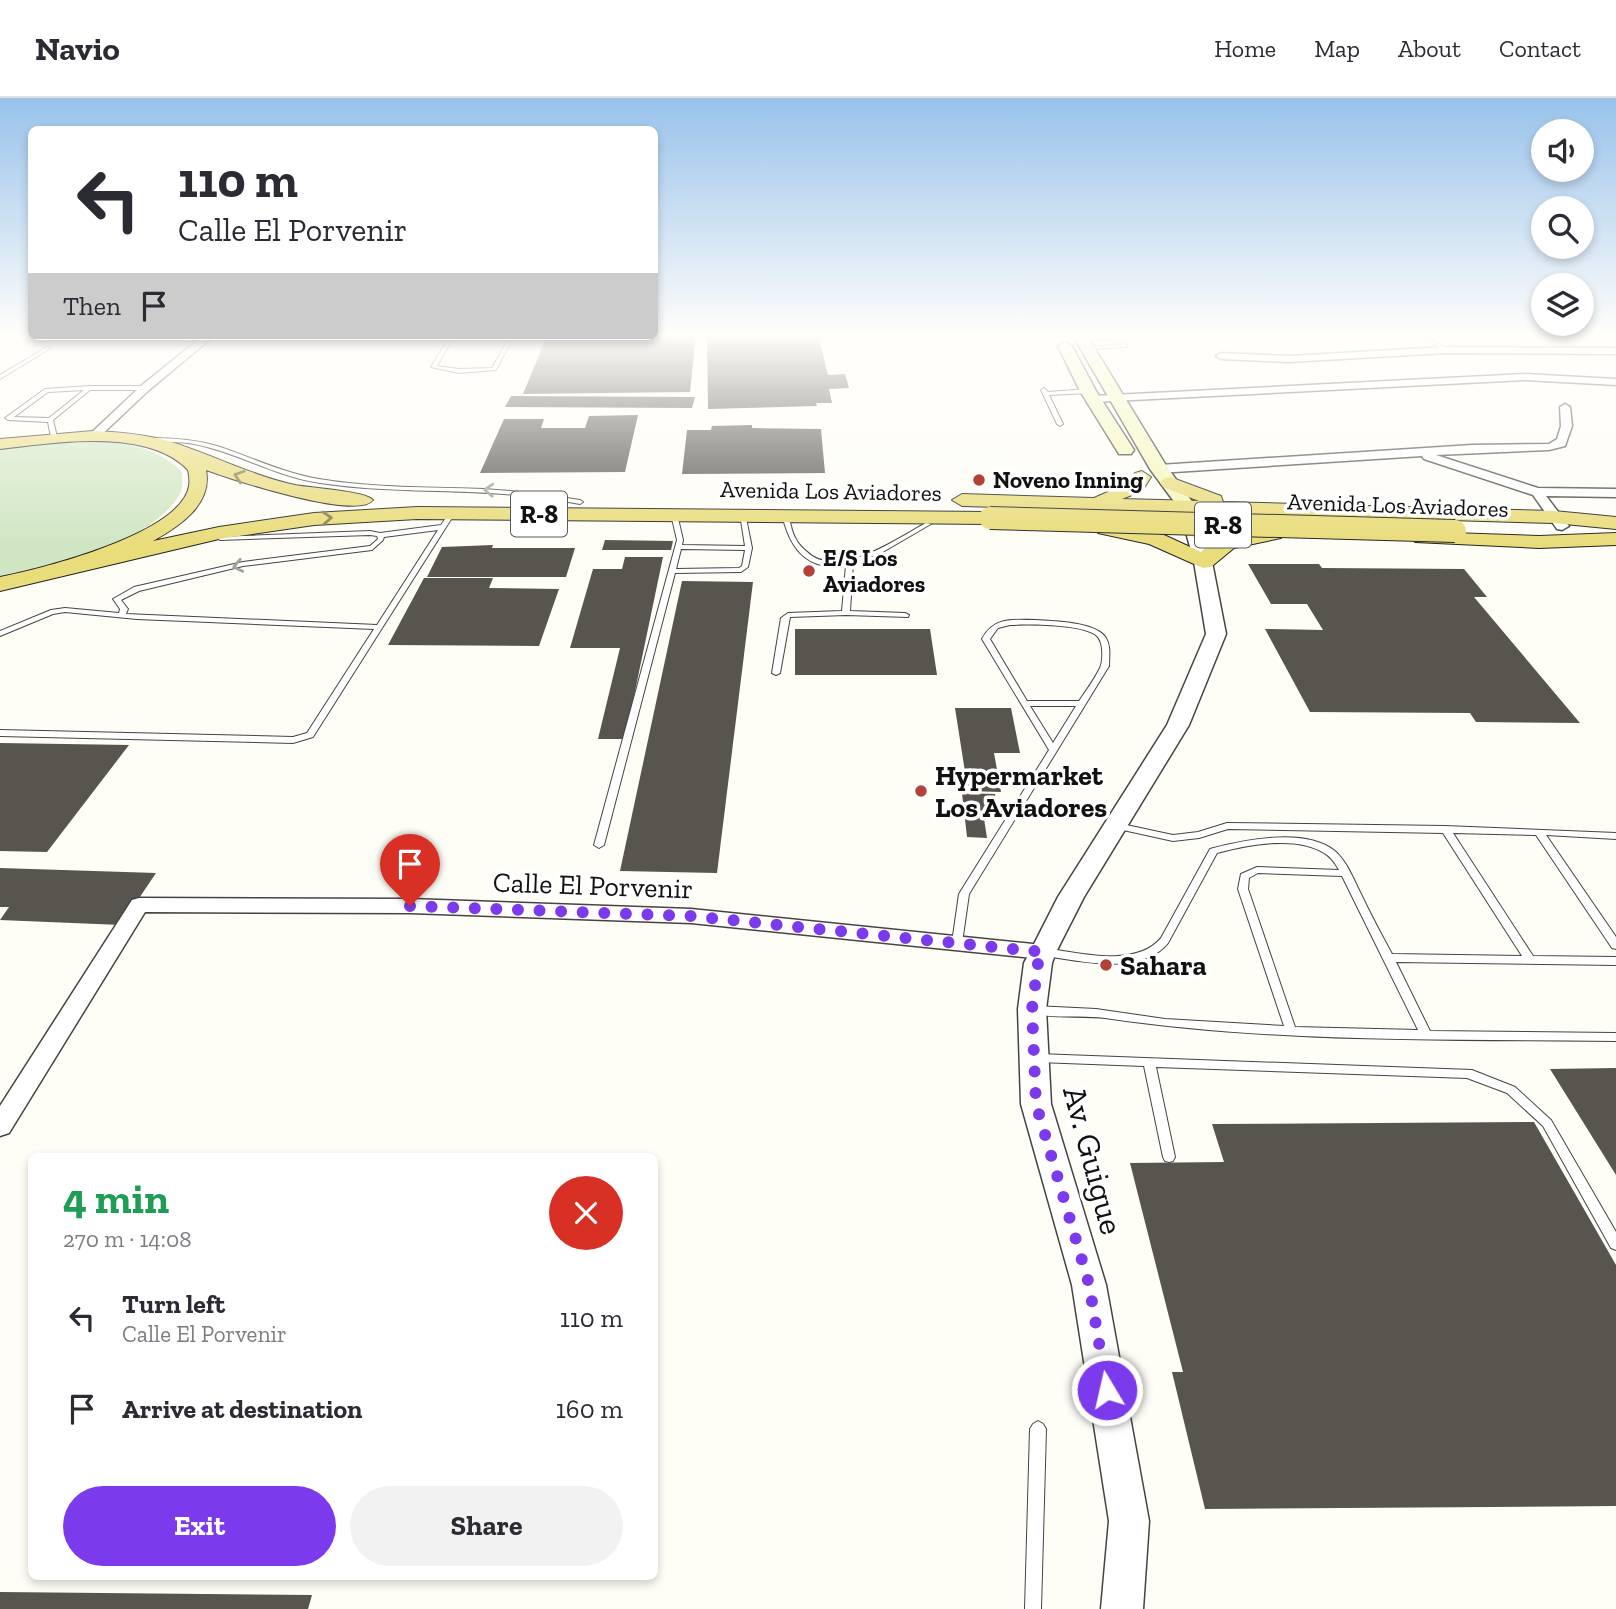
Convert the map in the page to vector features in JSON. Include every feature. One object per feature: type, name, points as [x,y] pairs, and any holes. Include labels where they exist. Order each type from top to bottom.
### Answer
[{"type":"main road","points":[[1098,405],[1157,476],[1187,507],[1186,531]]},
{"type":"main road","points":[[1119,405],[1157,476],[1164,506],[1186,531]]},
{"type":"main road","name":"R-8","points":[[0,444],[52,429],[144,441],[180,453],[197,469],[198,489],[181,513],[144,538],[91,561],[0,584]]},
{"type":"main road","name":"Avenida Los Aviadores","points":[[180,453],[273,487],[330,499],[410,503],[580,502],[1451,527],[1616,538]]},
{"type":"main road","points":[[1092,502],[1115,497],[1157,476],[1241,509]]},
{"type":"main road","name":"R-8","points":[[742,508],[810,497],[1092,502],[1164,506]]},
{"type":"main road","points":[[1164,506],[1558,522]]},
{"type":"main road","points":[[742,508],[786,518],[1186,531]]},
{"type":"main road","name":"Avenida Los Aviadores","points":[[91,561],[195,538],[314,519],[447,520],[674,514],[742,508]]},
{"type":"main road","name":"Avenida Los Aviadores","points":[[1451,527],[1558,522],[1616,525]]},
{"type":"main road","points":[[1105,529],[1156,537],[1181,547],[1203,562],[1214,548],[1229,541],[1274,534]]},
{"type":"main road","name":"R-8","points":[[1186,531],[1539,542],[1616,538]]},
{"type":"main road","name":"R-8","points":[[0,592],[47,574]]},
{"type":"street","points":[[94,436],[127,405]]},
{"type":"street","points":[[1157,476],[1417,452],[1549,447],[1561,444],[1568,421],[1565,407]]},
{"type":"street","points":[[1417,452],[1537,492],[1616,493]]},
{"type":"street","points":[[1537,492],[1558,522]]},
{"type":"street","name":"Av. Guigue","points":[[1122,1609],[1129,1521],[1089,1284],[1036,1104],[1032,1009],[1038,963],[1043,952],[1071,897],[1178,725],[1216,634],[1203,562],[1186,531]]},
{"type":"street","name":"Calle El Porvenir","points":[[0,1126],[139,905],[410,906],[691,916],[1043,952]]},
{"type":"lane","points":[[27,405],[8,418],[52,429],[74,405]]},
{"type":"lane","points":[[1051,405],[1060,424]]},
{"type":"lane","points":[[144,441],[172,438],[195,440],[315,481],[377,488],[537,493],[580,502]]},
{"type":"lane","points":[[672,571],[741,570],[745,567],[749,548],[742,508]]},
{"type":"lane","points":[[599,845],[680,540],[674,514]]},
{"type":"lane","points":[[786,518],[793,543],[813,561],[829,565],[850,563],[928,524]]},
{"type":"lane","points":[[195,538],[380,535],[447,520]]},
{"type":"lane","points":[[0,733],[302,739],[310,735],[447,520]]},
{"type":"lane","points":[[122,616],[124,609],[117,599],[137,589],[243,564],[372,548],[380,543],[380,535]]},
{"type":"lane","points":[[678,547],[749,548]]},
{"type":"lane","points":[[846,613],[850,563]]},
{"type":"lane","points":[[0,634],[51,612],[65,610],[122,616],[379,627]]},
{"type":"lane","points":[[776,673],[785,618],[788,615],[905,615]]},
{"type":"lane","points":[[957,943],[964,894],[1105,666],[1105,643],[1101,635],[1091,629],[1061,623],[1000,624],[990,630],[986,639],[1053,750]]},
{"type":"lane","points":[[1024,703],[1081,704]]},
{"type":"lane","points":[[1117,826],[1172,838],[1199,835],[1227,826],[1445,829],[1616,836]]},
{"type":"lane","points":[[1445,829],[1530,960]]},
{"type":"lane","points":[[1539,832],[1616,945]]},
{"type":"lane","points":[[1043,952],[1108,960],[1137,957],[1162,945],[1213,851],[1236,844],[1314,844],[1336,857],[1426,1035]]},
{"type":"lane","points":[[1291,1031],[1243,889],[1244,876],[1257,870],[1344,873]]},
{"type":"lane","points":[[1389,958],[1616,961]]},
{"type":"lane","points":[[1032,1009],[1096,1013],[1165,1023],[1291,1031],[1616,1037]]},
{"type":"lane","points":[[1034,1058],[1468,1073],[1511,1090],[1547,1123],[1616,1244]]},
{"type":"lane","points":[[1149,1062],[1168,1157]]},
{"type":"lane","points":[[1033,1609],[1038,1429]]},
{"type":"green space","points":[[56,442],[124,444],[155,453],[182,472],[180,494],[166,512],[124,540],[73,560],[0,577],[0,449]]},
{"type":"building","points":[[506,405],[693,405],[692,408],[505,407]]},
{"type":"building","points":[[708,405],[817,406],[708,409]]},
{"type":"building","points":[[638,415],[625,472],[480,473],[504,419],[544,419],[541,428],[585,428],[589,416]]},
{"type":"building","points":[[752,425],[752,428],[821,429],[825,473],[682,474],[687,430]]},
{"type":"building","points":[[605,540],[673,541],[671,550],[602,550]]},
{"type":"building","points":[[493,545],[492,548],[575,548],[566,577],[427,577],[442,547]]},
{"type":"building","points":[[625,557],[663,557],[625,739],[598,739],[620,648],[570,648],[593,569],[622,569]]},
{"type":"building","points":[[1248,564],[1319,564],[1322,568],[1464,569],[1487,597],[1474,597],[1580,723],[1476,722],[1470,713],[1310,712],[1265,629],[1323,630],[1307,604],[1271,604]]},
{"type":"building","points":[[424,578],[493,578],[489,588],[559,589],[539,646],[388,645]]},
{"type":"building","points":[[682,581],[753,582],[717,873],[620,871]]},
{"type":"building","points":[[795,629],[930,629],[937,675],[795,675]]},
{"type":"building","points":[[955,708],[1011,708],[1020,753],[994,753],[1001,792],[968,791]]},
{"type":"building","points":[[0,743],[129,745],[47,852],[0,851]]},
{"type":"building","points":[[962,793],[995,794],[998,812],[983,812],[987,838],[967,837]]},
{"type":"building","points":[[0,868],[156,873],[121,925],[0,920],[9,907],[0,907]]},
{"type":"building","points":[[1616,1068],[1616,1175],[1550,1069]]},
{"type":"building","points":[[1534,1122],[1616,1265],[1616,1506],[1205,1509],[1172,1372],[1183,1372],[1130,1163],[1224,1162],[1212,1124]]},
{"type":"building","points":[[0,1592],[312,1595],[308,1609],[0,1609]]},
{"type":"place","name":"Noveno Inning","points":[[979,480]]},
{"type":"place","name":"E/S Los Aviadores","points":[[809,571]]},
{"type":"place","name":"Hypermarket Los Aviadores","points":[[921,791]]},
{"type":"place","name":"Sahara","points":[[1106,965]]},
{"type":"route","points":[[410,906],[691,916],[1043,952],[1038,963],[1032,1009],[1036,1104],[1089,1284],[1107,1390]]}]
